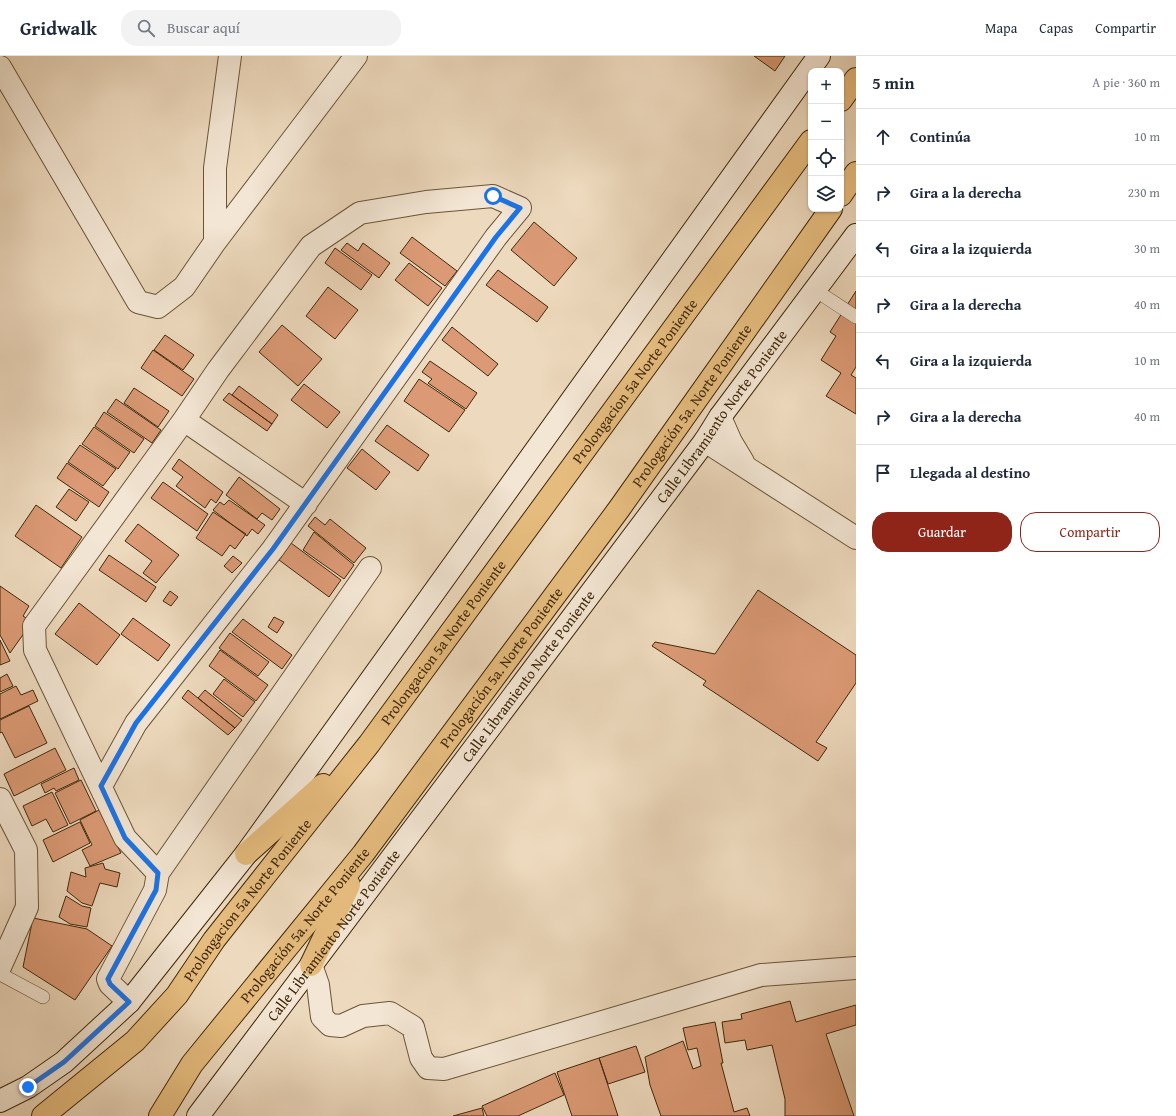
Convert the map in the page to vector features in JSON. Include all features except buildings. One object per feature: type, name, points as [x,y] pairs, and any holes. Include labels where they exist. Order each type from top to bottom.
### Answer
[{"type":"main road","points":[[844,96],[856,79]]},
{"type":"main road","name":"Prolongacion 5a Norte Poniente","points":[[43,1116],[135,1041],[177,995],[214,940],[368,744],[808,145]]},
{"type":"main road","points":[[844,191],[856,173]]},
{"type":"main road","name":"Prologación 5a. Norte Poniente","points":[[160,1116],[192,1064],[363,854],[619,509],[829,212]]},
{"type":"main road","points":[[246,854],[368,744]]},
{"type":"main road","points":[[311,965],[363,854]]},
{"type":"street","points":[[215,242],[215,168],[230,56]]},
{"type":"street","points":[[0,67],[138,302],[158,307],[184,287],[215,242],[356,56]]},
{"type":"street","points":[[0,1101],[28,1087],[64,1062],[129,1002],[246,854],[819,56]]},
{"type":"street","points":[[101,786],[136,723],[273,549],[496,237],[520,208],[493,196],[426,202],[360,214],[311,246],[218,370],[184,420],[34,626],[35,650],[125,838],[158,873]]},
{"type":"street","name":"Calle Libramiento Norte Poniente","points":[[198,1116],[705,440],[720,417],[856,235]]},
{"type":"street","points":[[720,417],[731,442],[744,465]]},
{"type":"street","points":[[184,420],[306,504]]},
{"type":"street","points":[[705,440],[856,538]]},
{"type":"street","points":[[129,1002],[110,984],[108,979],[156,890],[158,873],[370,568]]},
{"type":"street","points":[[0,799],[26,850],[27,907],[0,967]]},
{"type":"street","points":[[311,965],[318,985],[322,1017],[330,1025],[341,1026],[363,1016],[390,1013],[413,1027],[421,1058],[428,1068],[444,1069],[761,975],[856,968]]},
{"type":"lane","points":[[816,290],[856,316]]},
{"type":"lane","points":[[0,974],[43,998]]},
{"type":"route","points":[[28,1087],[64,1062],[129,1002],[110,984],[108,979],[109,974],[156,890],[158,873],[125,838],[101,786],[136,723],[273,549],[496,237],[520,208],[493,196]]}]
